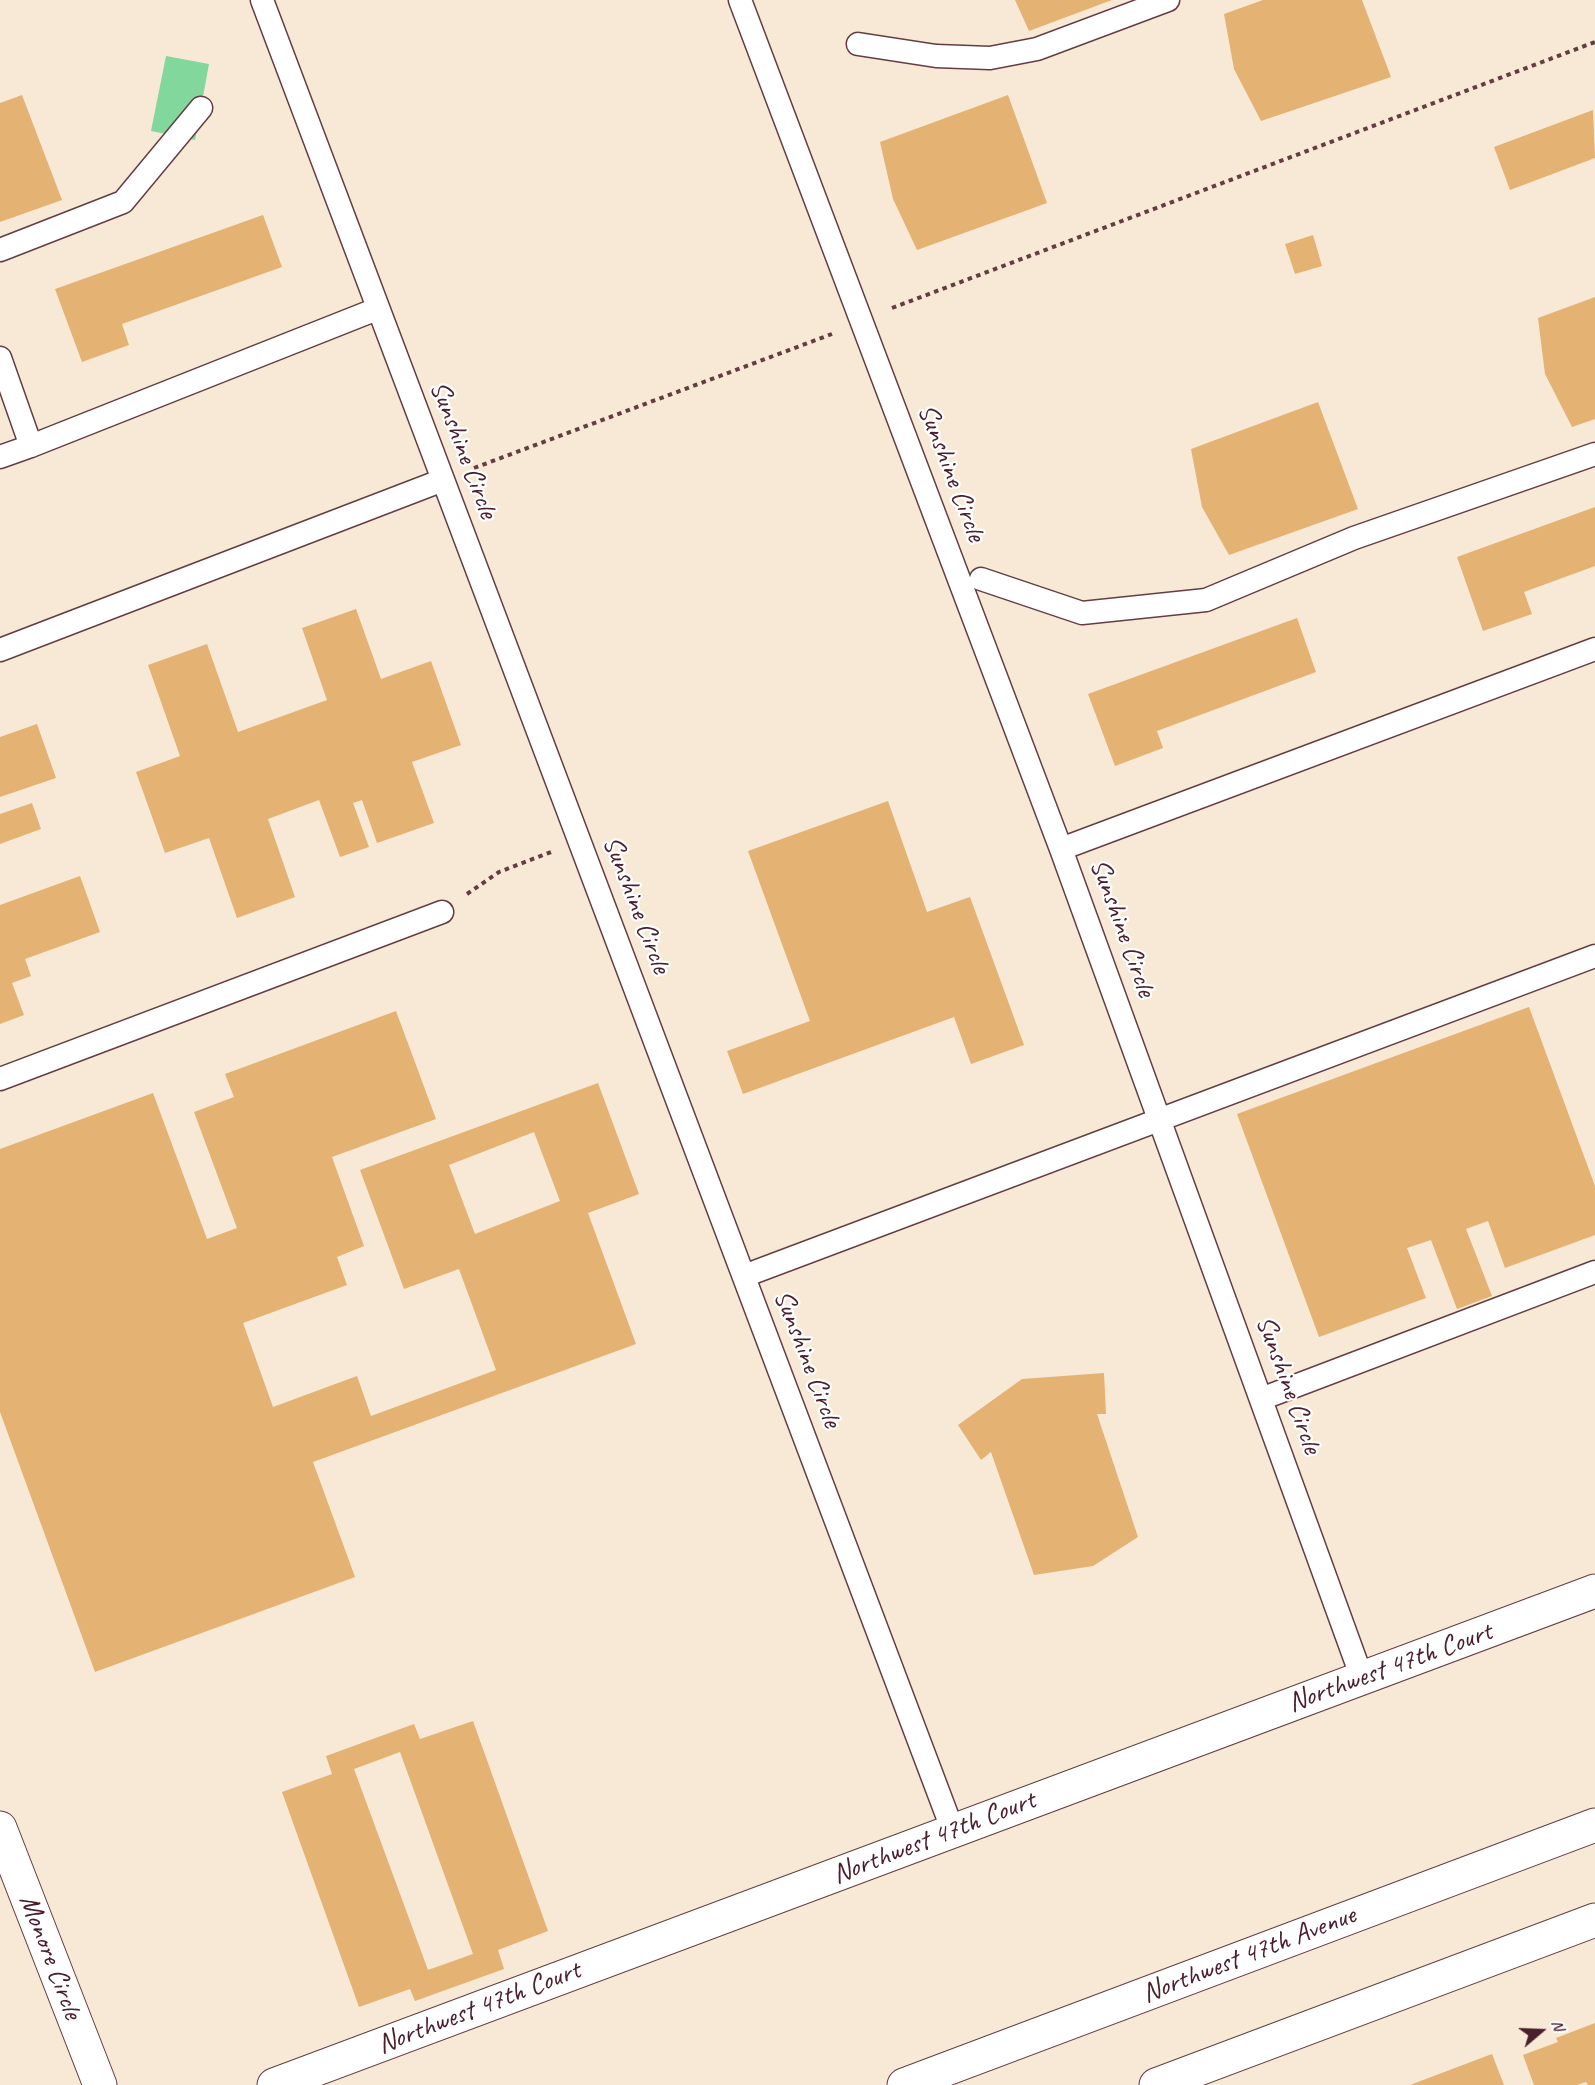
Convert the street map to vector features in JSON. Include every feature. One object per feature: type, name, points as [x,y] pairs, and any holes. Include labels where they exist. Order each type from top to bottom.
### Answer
[{"type":"street","name":"Northwest 47th Court","points":[[274,2085],[1595,1591]]},
{"type":"street","name":"Northwest 47th Avenue","points":[[904,2085],[1595,1825]]},
{"type":"street","name":"Monore Circle","points":[[0,1828],[100,2085]]},
{"type":"street","points":[[1156,2085],[1595,1920]]},
{"type":"lane","name":"Sunshine Circle","points":[[262,0],[953,1831]]},
{"type":"lane","name":"Sunshine Circle","points":[[740,0],[1061,849],[1362,1678]]},
{"type":"lane","points":[[858,44],[936,56],[990,58],[1037,49],[1168,0]]},
{"type":"lane","points":[[0,250],[123,202],[201,108]]},
{"type":"lane","points":[[0,457],[377,309]]},
{"type":"lane","points":[[0,358],[31,446]]},
{"type":"lane","points":[[981,579],[1082,613],[1206,600],[1354,538],[1595,454]]},
{"type":"lane","points":[[0,650],[443,480]]},
{"type":"lane","points":[[1061,849],[1595,649]]},
{"type":"lane","points":[[0,1079],[442,912]]},
{"type":"lane","points":[[744,1276],[1595,956]]},
{"type":"lane","points":[[1261,1399],[1595,1272]]},
{"type":"path","points":[[443,480],[1595,42]]},
{"type":"path","points":[[442,912],[499,872],[580,841]]},
{"type":"green space","points":[[166,56],[209,64],[195,140],[151,131]]},
{"type":"building","points":[[1015,0],[1112,0],[1029,31]]},
{"type":"building","points":[[1263,0],[1362,0],[1391,77],[1261,121],[1234,69],[1224,14]]},
{"type":"building","points":[[22,95],[62,200],[0,222],[0,103]]},
{"type":"building","points":[[1008,95],[1047,203],[917,250],[893,199],[880,142]]},
{"type":"building","points":[[1593,110],[1595,158],[1510,190],[1494,147]]},
{"type":"building","points":[[263,215],[282,267],[122,324],[129,345],[82,362],[55,289]]},
{"type":"building","points":[[1313,235],[1322,266],[1295,274],[1285,244]]},
{"type":"building","points":[[1595,297],[1595,419],[1572,427],[1545,374],[1538,318]]},
{"type":"building","points":[[1318,402],[1358,509],[1229,555],[1202,507],[1191,449]]},
{"type":"building","points":[[1595,507],[1595,566],[1524,592],[1532,614],[1483,631],[1457,557]]},
{"type":"building","points":[[356,609],[381,679],[431,661],[461,745],[412,762],[434,823],[377,843],[362,800],[353,803],[369,847],[340,857],[319,800],[268,819],[295,897],[237,918],[209,838],[165,853],[136,772],[180,756],[148,665],[207,644],[238,732],[327,700],[302,628]]},
{"type":"building","points":[[1297,618],[1316,672],[1157,731],[1163,748],[1115,766],[1088,694]]},
{"type":"building","points":[[37,724],[56,778],[0,797],[0,737]]},
{"type":"building","points":[[888,801],[927,912],[970,897],[1024,1045],[971,1064],[954,1017],[743,1094],[727,1051],[810,1021],[748,851]]},
{"type":"building","points":[[32,803],[41,829],[0,844],[0,814]]},
{"type":"building","points":[[80,876],[100,932],[25,959],[31,976],[12,983],[24,1015],[0,1024],[0,905]]},
{"type":"building","points":[[1529,1007],[1595,1186],[1595,1235],[1505,1268],[1488,1221],[1466,1229],[1492,1296],[1457,1309],[1431,1240],[1407,1248],[1426,1298],[1319,1337],[1237,1114]]},
{"type":"building","points":[[396,1011],[436,1119],[332,1157],[364,1246],[337,1257],[347,1285],[243,1323],[273,1407],[357,1376],[371,1416],[496,1370],[459,1269],[404,1289],[360,1170],[598,1083],[639,1194],[588,1213],[636,1344],[313,1462],[355,1577],[95,1672],[0,1412],[0,1149],[153,1093],[207,1239],[237,1228],[194,1112],[234,1097],[225,1074]],"holes":[[[534,1132],[560,1201],[475,1234],[449,1165]]]},
{"type":"building","points":[[1104,1373],[1106,1414],[1097,1414],[1138,1537],[1093,1566],[1034,1575],[991,1452],[981,1460],[958,1425],[1022,1379]]},
{"type":"building","points":[[473,1721],[548,1931],[498,1950],[504,1969],[415,2001],[410,1989],[359,2007],[282,1792],[332,1774],[326,1756],[414,1724],[420,1739]],"holes":[[[400,1752],[473,1954],[428,1970],[354,1769]]]},
{"type":"building","points":[[1595,2023],[1595,2085],[1588,2085],[1586,2082],[1577,2085],[1534,2085],[1523,2055],[1558,2042],[1556,2038]]},
{"type":"building","points":[[1492,2054],[1504,2085],[1410,2085]]}]
